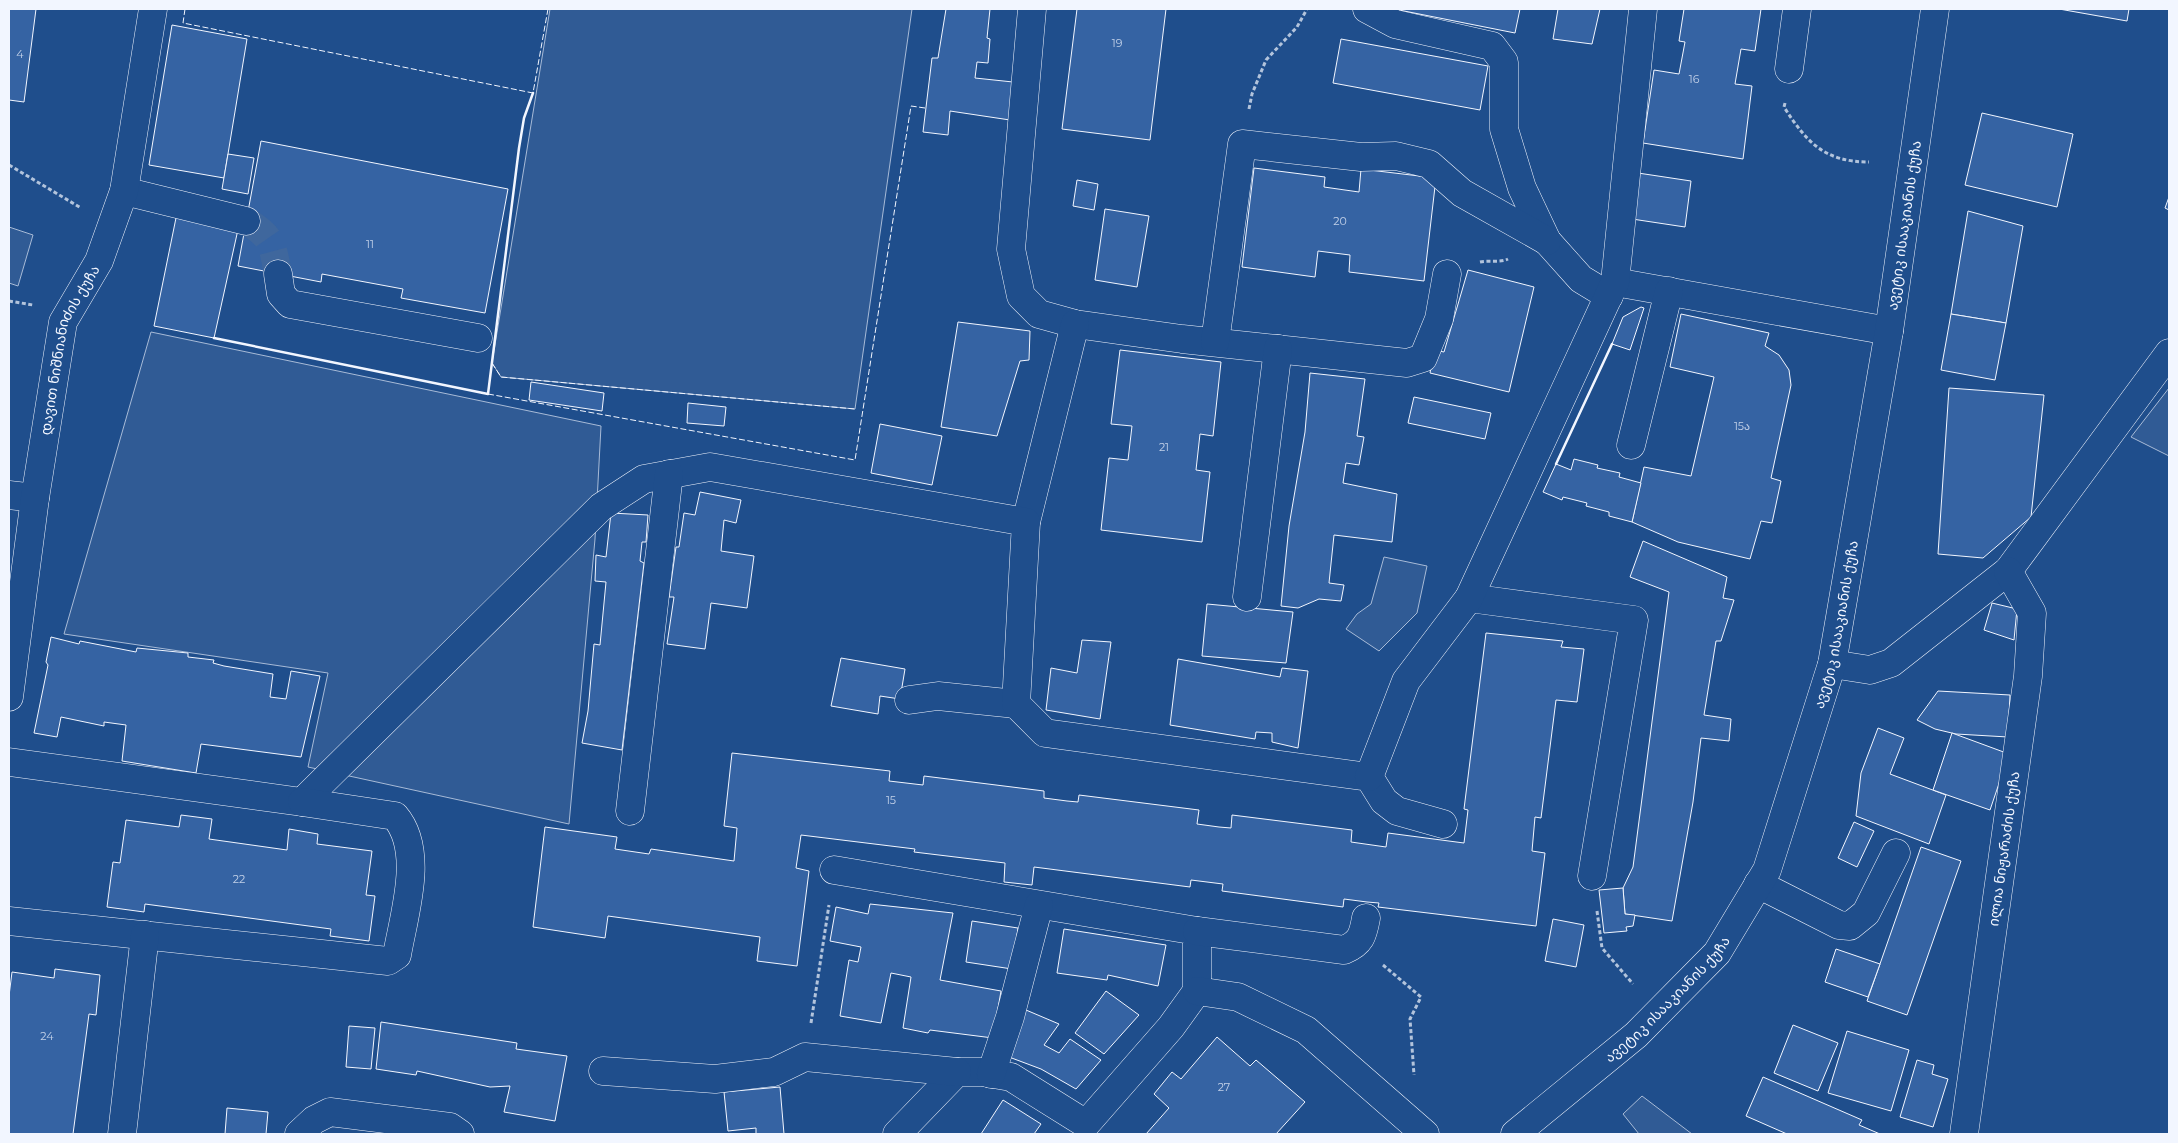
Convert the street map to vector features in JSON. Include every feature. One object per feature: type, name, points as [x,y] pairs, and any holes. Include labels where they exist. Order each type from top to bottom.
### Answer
[{"type":"street","name":"დავით ნიშნიანიძის ქუჩა","points":[[9,697],[22,497],[63,322],[99,261],[124,191],[153,9]]},
{"type":"street","points":[[1032,9],[1011,249],[1021,296],[1039,314],[1075,324],[1215,342],[1407,363],[1423,358],[1439,319],[1447,274]]},
{"type":"street","points":[[1367,9],[1395,24],[1492,46],[1504,62],[1504,129],[1522,188],[1548,241],[1581,278],[1612,289],[1669,291],[1889,331]]},
{"type":"street","points":[[1369,777],[1406,681],[1469,598],[1612,289],[1643,9]]},
{"type":"street","points":[[1789,69],[1797,9]]},
{"type":"street","name":"ავეტიკ ისააკიანის ქუჩა","points":[[1515,1134],[1636,1035],[1717,953],[1767,870],[1832,664],[1889,331],[1935,9]]},
{"type":"street","points":[[1215,342],[1242,144],[1361,156],[1396,156],[1429,164],[1462,193],[1548,241]]},
{"type":"street","points":[[124,191],[246,221]]},
{"type":"street","points":[[278,274],[282,294],[290,304],[478,338]]},
{"type":"street","points":[[1631,445],[1669,291]]},
{"type":"street","points":[[1016,704],[1026,522],[1075,324]]},
{"type":"street","points":[[1246,597],[1278,349]]},
{"type":"street","points":[[1832,664],[1870,670],[1891,663],[2008,571],[2169,354]]},
{"type":"street","points":[[302,802],[601,507],[644,479],[710,467],[1026,522]]},
{"type":"street","points":[[630,811],[669,474]]},
{"type":"street","name":"ილია ნიჟარაძის ქუჩა","points":[[1964,1134],[2028,676],[2032,613],[2008,571]]},
{"type":"street","points":[[1469,598],[1634,620],[1592,876]]},
{"type":"street","points":[[909,700],[938,696],[1016,704],[1045,733],[1369,777]]},
{"type":"street","points":[[9,762],[396,816],[405,827],[411,874],[397,955],[388,961],[9,921]]},
{"type":"street","points":[[1369,777],[1384,801],[1397,810],[1443,824]]},
{"type":"street","points":[[1758,884],[1839,925],[1850,926],[1866,913],[1896,853]]},
{"type":"street","points":[[834,870],[1198,931],[1344,950],[1355,945],[1362,937],[1366,918]]},
{"type":"street","points":[[991,1074],[1010,1017],[1039,905]]},
{"type":"street","points":[[603,1070],[715,1079],[774,1072],[805,1057],[991,1074],[1011,1077],[1084,1129],[1171,1027],[1197,991],[1198,931]]},
{"type":"street","points":[[122,1134],[145,935]]},
{"type":"street","points":[[1197,991],[1238,998],[1306,1030],[1422,1131]]},
{"type":"street","points":[[897,1134],[957,1072]]},
{"type":"street","points":[[299,1134],[314,1120],[330,1112],[450,1127],[460,1134]]},
{"type":"path","points":[[1242,144],[1252,94],[1266,60],[1297,27],[1307,9]]},
{"type":"path","points":[[1789,69],[1784,107],[1800,132],[1825,154],[1851,162],[1869,162]]},
{"type":"path","points":[[9,165],[110,228]]},
{"type":"path","points":[[1447,274],[1460,261],[1481,262],[1491,259],[1503,262],[1548,241]]},
{"type":"path","points":[[9,301],[35,305]]},
{"type":"path","points":[[805,1057],[834,870]]},
{"type":"path","points":[[1592,876],[1602,948],[1633,984]]},
{"type":"path","points":[[1381,964],[1422,996],[1410,1018],[1422,1131]]},
{"type":"shaded area","points":[[550,9],[912,9],[855,409],[501,377],[492,363]]},
{"type":"shaded area","points":[[9,227],[33,235],[18,286],[9,283]]},
{"type":"shaded area","points":[[151,332],[601,426],[595,539],[569,824],[308,767],[328,673],[64,634]]},
{"type":"shaded area","points":[[2169,388],[2169,456],[2131,437]]},
{"type":"shaded area","points":[[1384,557],[1427,566],[1417,613],[1379,651],[1346,629],[1357,614],[1371,604]]},
{"type":"shaded area","points":[[1642,1096],[1692,1134],[1639,1134],[1623,1114]]},
{"type":"building","points":[[9,9],[36,9],[24,102],[9,100]]},
{"type":"building","points":[[946,9],[990,9],[987,38],[990,39],[988,63],[977,62],[975,78],[1013,82],[1010,120],[950,111],[948,135],[923,132],[932,58],[938,58]]},
{"type":"building","points":[[1077,9],[1166,9],[1150,140],[1062,129]]},
{"type":"building","points":[[1394,9],[1520,9],[1515,33]]},
{"type":"building","points":[[1558,9],[1600,9],[1592,44],[1553,39]]},
{"type":"building","points":[[1684,9],[1761,9],[1755,51],[1741,49],[1735,84],[1752,86],[1743,159],[1643,143],[1654,70],[1679,74],[1685,42],[1679,41]]},
{"type":"building","points":[[2059,9],[2129,9],[2127,21]]},
{"type":"building","points":[[172,25],[247,39],[224,178],[149,165]]},
{"type":"building","points":[[1341,39],[1488,66],[1480,110],[1333,83]]},
{"type":"building","points":[[1982,113],[2073,134],[2057,207],[1965,185]]},
{"type":"building","points":[[261,141],[508,189],[485,313],[401,298],[403,289],[322,274],[321,282],[238,266]]},
{"type":"building","points":[[228,154],[254,158],[248,194],[222,189]]},
{"type":"building","points":[[1254,168],[1325,177],[1324,187],[1359,192],[1361,169],[1436,178],[1424,281],[1349,272],[1350,255],[1318,251],[1315,277],[1242,267]]},
{"type":"building","points":[[1638,173],[1691,181],[1685,227],[1632,219]]},
{"type":"building","points":[[1077,180],[1098,184],[1094,210],[1073,206]]},
{"type":"building","points":[[2169,197],[2169,210],[2165,208]]},
{"type":"building","points":[[1105,209],[1149,216],[1137,287],[1095,280]]},
{"type":"building","points":[[1968,211],[2023,226],[2006,323],[1951,314]]},
{"type":"building","points":[[177,213],[239,225],[214,338],[154,326]]},
{"type":"building","points":[[1468,270],[1534,287],[1509,392],[1430,373],[1434,350],[1444,352]]},
{"type":"building","points":[[1641,307],[1644,308],[1630,350],[1612,344],[1623,317]]},
{"type":"building","points":[[1681,314],[1769,333],[1765,346],[1779,355],[1789,370],[1791,385],[1771,478],[1781,481],[1772,523],[1761,521],[1750,559],[1678,542],[1632,522],[1644,467],[1691,476],[1714,377],[1670,367]]},
{"type":"building","points":[[1951,314],[2006,323],[1995,380],[1941,370]]},
{"type":"building","points":[[958,322],[1030,331],[1029,360],[1020,361],[997,436],[941,427]]},
{"type":"building","points":[[1120,350],[1221,362],[1213,436],[1200,434],[1196,470],[1210,472],[1202,542],[1101,530],[1109,458],[1128,460],[1132,426],[1111,424]]},
{"type":"building","points":[[1310,373],[1365,379],[1357,436],[1364,437],[1359,465],[1346,463],[1343,483],[1397,494],[1392,542],[1334,535],[1329,583],[1344,585],[1341,601],[1319,599],[1298,608],[1281,606],[1289,526],[1305,432]]},
{"type":"building","points":[[531,382],[604,393],[602,411],[529,400]]},
{"type":"building","points":[[1949,388],[2044,395],[2031,517],[1983,558],[1938,554]]},
{"type":"building","points":[[1414,397],[1491,413],[1485,439],[1408,423]]},
{"type":"building","points":[[688,403],[726,407],[724,426],[687,423]]},
{"type":"building","points":[[880,424],[942,436],[932,485],[871,473]]},
{"type":"building","points":[[1574,459],[1598,465],[1597,468],[1620,473],[1619,477],[1641,483],[1632,522],[1609,516],[1609,512],[1586,506],[1587,503],[1563,497],[1562,500],[1543,492],[1556,464],[1571,470]]},
{"type":"building","points":[[700,492],[741,500],[736,523],[724,520],[721,551],[754,556],[747,608],[711,603],[705,649],[667,644],[674,597],[669,597],[676,547],[679,547],[684,513],[695,515]]},
{"type":"building","points":[[611,513],[648,515],[646,542],[642,542],[640,561],[644,563],[622,750],[582,743],[588,711],[594,644],[600,645],[606,582],[595,581],[596,555],[606,557]]},
{"type":"building","points":[[1643,541],[1727,577],[1723,598],[1734,600],[1721,641],[1716,641],[1704,715],[1731,719],[1729,741],[1701,738],[1693,802],[1672,921],[1625,914],[1623,888],[1633,867],[1669,592],[1630,577]]},
{"type":"building","points":[[1992,603],[2017,609],[2014,640],[1984,630]]},
{"type":"building","points":[[1207,604],[1293,612],[1286,663],[1202,656]]},
{"type":"building","points":[[1486,633],[1563,641],[1561,647],[1584,649],[1577,702],[1556,700],[1541,818],[1535,817],[1532,851],[1545,853],[1536,926],[1378,907],[1379,903],[1344,899],[1343,907],[1222,891],[1223,884],[1191,880],[1190,887],[1034,867],[1032,885],[1004,882],[1005,863],[914,852],[915,849],[801,835],[796,868],[809,871],[797,966],[757,961],[760,937],[608,916],[605,938],[533,927],[545,827],[617,837],[615,849],[649,854],[651,849],[734,861],[737,828],[724,826],[732,753],[890,771],[889,781],[923,785],[924,776],[1044,791],[1044,798],[1067,801],[1078,802],[1079,795],[1199,810],[1197,824],[1219,827],[1231,828],[1232,815],[1352,830],[1351,842],[1386,847],[1388,833],[1464,843],[1468,810],[1464,809]]},
{"type":"building","points":[[51,637],[79,644],[80,641],[136,652],[137,648],[188,653],[188,657],[214,660],[213,663],[224,666],[273,674],[270,697],[286,699],[291,671],[320,676],[301,757],[201,744],[196,773],[122,761],[126,725],[104,722],[104,726],[61,717],[57,737],[34,733],[48,665],[46,662]]},
{"type":"building","points":[[1082,640],[1111,642],[1100,719],[1046,710],[1051,668],[1077,673]]},
{"type":"building","points":[[841,658],[905,669],[900,699],[880,696],[878,714],[831,706]]},
{"type":"building","points":[[1178,659],[1280,677],[1282,668],[1308,671],[1298,748],[1272,742],[1272,733],[1256,732],[1255,739],[1170,725]]},
{"type":"building","points":[[1938,691],[2010,695],[2008,737],[1956,734],[1935,729],[1917,720]]},
{"type":"building","points":[[1878,728],[1904,738],[1890,774],[1946,795],[1929,844],[1856,816],[1861,773]]},
{"type":"building","points":[[1952,733],[2009,754],[1990,810],[1933,790]]},
{"type":"building","points":[[181,815],[212,819],[209,839],[287,850],[289,829],[318,834],[317,844],[372,851],[366,895],[375,896],[369,941],[330,936],[331,929],[145,904],[144,912],[107,907],[113,862],[120,863],[126,820],[179,827]]},
{"type":"building","points":[[1854,822],[1874,831],[1857,867],[1838,858]]},
{"type":"building","points":[[1921,847],[1961,861],[1907,1015],[1867,1001]]},
{"type":"building","points":[[1623,888],[1625,914],[1635,915],[1633,926],[1626,927],[1627,931],[1604,933],[1599,890]]},
{"type":"building","points":[[870,904],[953,913],[940,980],[1001,991],[993,1038],[930,1030],[928,1033],[903,1028],[911,977],[891,973],[881,1023],[840,1016],[849,960],[858,962],[861,947],[830,941],[836,907],[868,914]]},
{"type":"building","points":[[1553,919],[1584,925],[1576,967],[1545,961]]},
{"type":"building","points":[[972,921],[1018,928],[1012,969],[966,962]]},
{"type":"building","points":[[1064,929],[1166,945],[1158,986],[1108,975],[1107,980],[1057,973]]},
{"type":"building","points":[[1836,949],[1880,964],[1868,997],[1825,982]]},
{"type":"building","points":[[55,969],[100,975],[96,1015],[89,1014],[73,1134],[9,1134],[9,996],[12,972],[54,978]]},
{"type":"building","points":[[1106,991],[1139,1015],[1104,1054],[1075,1033]]},
{"type":"building","points":[[1026,1010],[1059,1024],[1044,1045],[1059,1053],[1070,1039],[1101,1060],[1076,1089],[1041,1069],[1009,1057]]},
{"type":"building","points":[[381,1022],[517,1043],[516,1049],[567,1056],[555,1121],[504,1112],[510,1086],[490,1087],[417,1071],[416,1075],[376,1069]]},
{"type":"building","points":[[1793,1025],[1838,1043],[1818,1091],[1774,1073]]},
{"type":"building","points":[[349,1026],[375,1028],[371,1069],[346,1067]]},
{"type":"building","points":[[1847,1031],[1909,1050],[1891,1111],[1828,1093]]},
{"type":"building","points":[[1217,1037],[1250,1066],[1256,1060],[1305,1102],[1276,1134],[1146,1134],[1169,1108],[1154,1094],[1172,1072],[1181,1079]]},
{"type":"building","points":[[1917,1060],[1934,1065],[1932,1074],[1948,1079],[1933,1127],[1900,1117]]},
{"type":"building","points":[[1763,1077],[1862,1120],[1859,1125],[1880,1134],[1787,1134],[1746,1116]]},
{"type":"building","points":[[780,1087],[784,1134],[756,1134],[756,1128],[728,1131],[724,1092]]},
{"type":"building","points":[[1003,1100],[1041,1124],[1034,1134],[981,1134]]},
{"type":"building","points":[[227,1108],[268,1112],[266,1134],[225,1134]]},
{"type":"tunnel","points":[[246,221],[262,232],[270,242],[278,274]]},
{"type":"fence","points":[[185,9],[183,23],[533,93],[548,9]]},
{"type":"fence","points":[[488,394],[855,460],[911,106],[925,108]]},
{"type":"fence","points":[[492,363],[501,377],[855,409]]},
{"type":"wall","points":[[214,338],[488,394],[519,148],[524,118],[533,93]]},
{"type":"wall","points":[[1556,464],[1612,344]]}]
